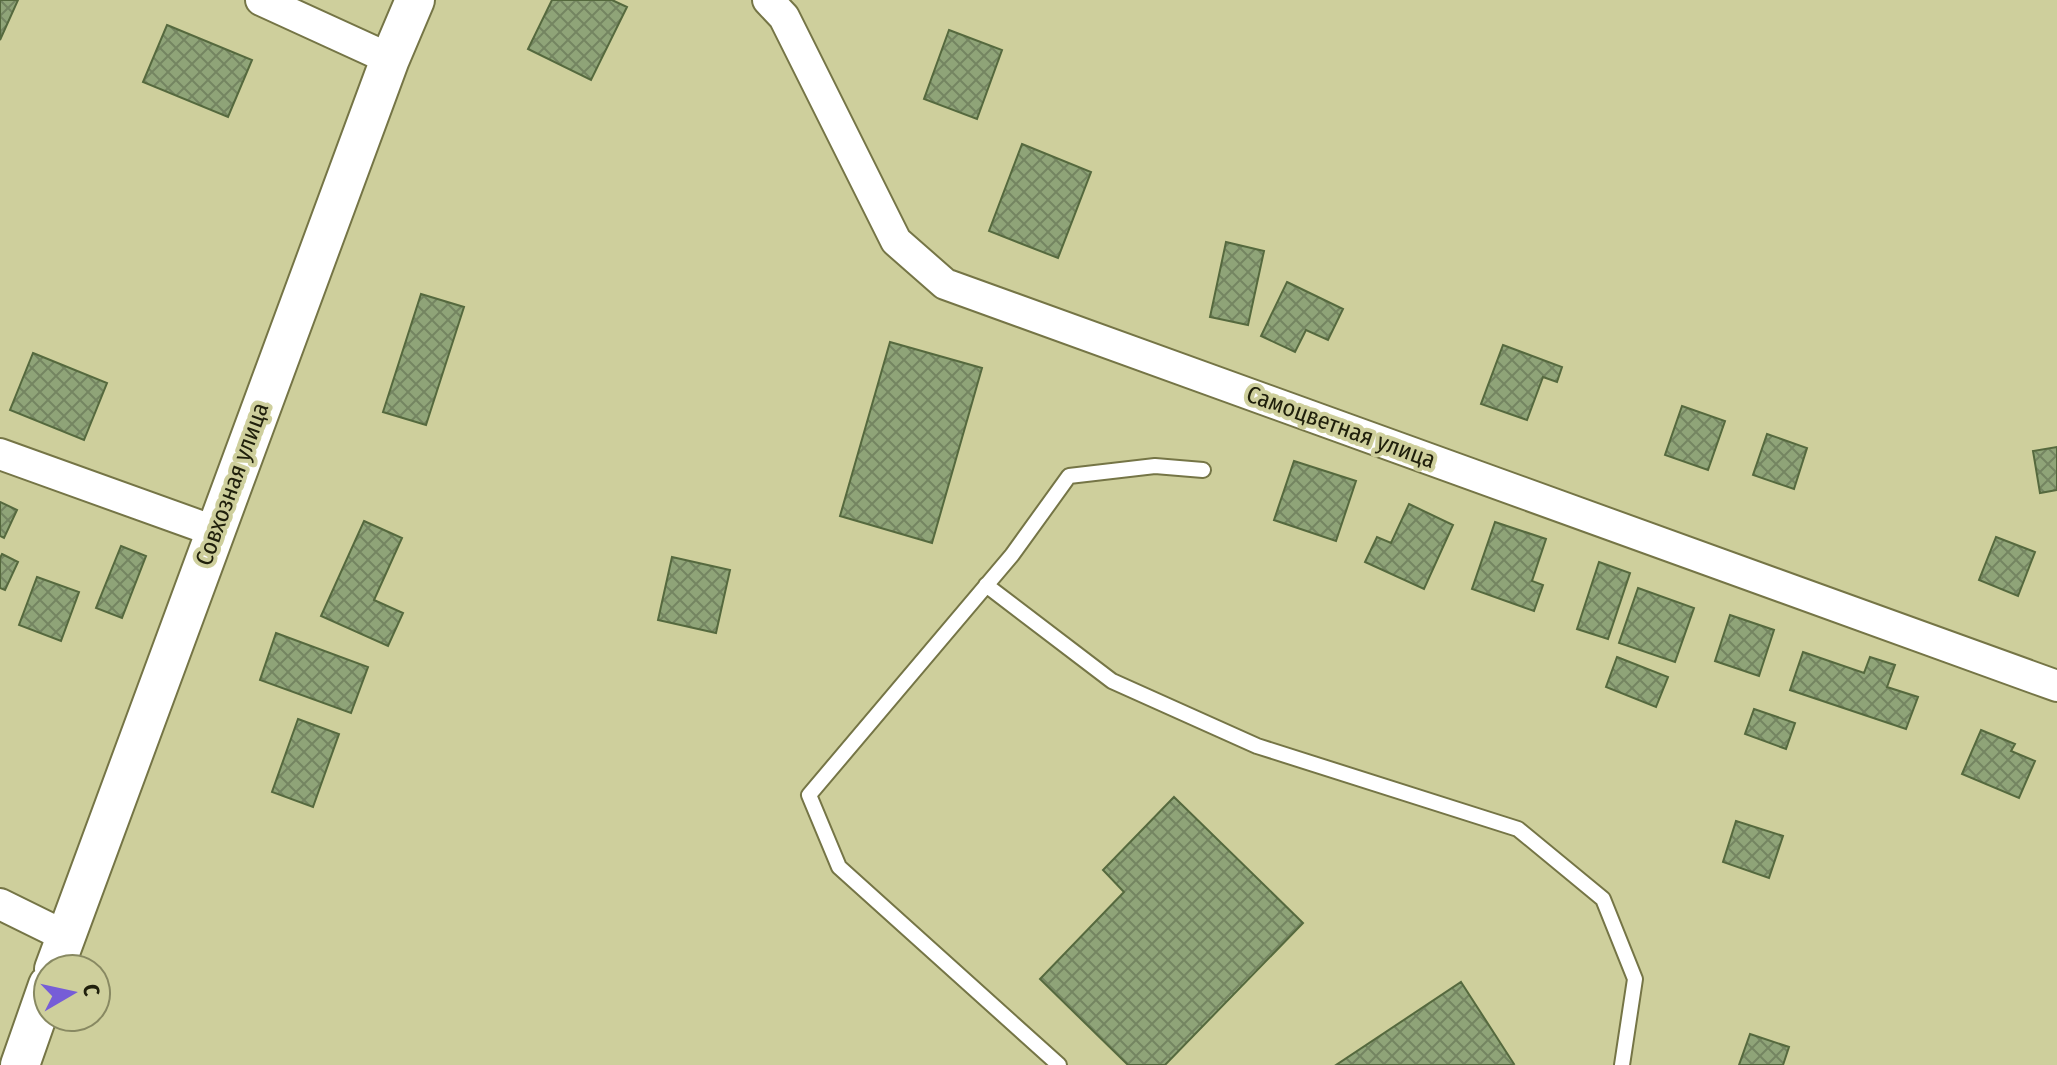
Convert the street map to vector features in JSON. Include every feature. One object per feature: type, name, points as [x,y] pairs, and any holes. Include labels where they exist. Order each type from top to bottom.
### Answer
[{"type":"street","points":[[261,0],[390,59]]},
{"type":"street","name":"Совхозная улица","points":[[59,952],[390,59],[415,0]]},
{"type":"street","name":"Самоцветная улица","points":[[768,0],[784,17],[896,241],[945,284],[2057,686]]},
{"type":"street","points":[[0,454],[214,531]]},
{"type":"street","points":[[0,904],[59,952]]},
{"type":"street","points":[[20,1065],[32,1031]]},
{"type":"lane","points":[[1059,1065],[839,867],[809,795],[1012,555],[1069,476],[1155,466],[1203,470]]},
{"type":"lane","points":[[986,585],[1112,681],[1257,746],[1518,829],[1603,899],[1635,979],[1622,1065]]},
{"type":"building","points":[[0,0],[18,0],[0,40]]},
{"type":"building","points":[[552,0],[612,0],[627,7],[591,80],[528,49]]},
{"type":"building","points":[[167,25],[252,60],[228,117],[143,82]]},
{"type":"building","points":[[949,30],[1002,50],[977,119],[924,99]]},
{"type":"building","points":[[1022,144],[1091,172],[1058,258],[989,231]]},
{"type":"building","points":[[1226,242],[1264,251],[1248,325],[1210,317]]},
{"type":"building","points":[[1287,282],[1343,309],[1328,340],[1306,330],[1295,352],[1261,336]]},
{"type":"building","points":[[421,294],[464,307],[426,425],[383,412]]},
{"type":"building","points":[[890,342],[982,368],[932,543],[840,516]]},
{"type":"building","points":[[1503,345],[1562,367],[1557,382],[1543,377],[1527,420],[1481,404]]},
{"type":"building","points":[[33,353],[107,383],[84,440],[10,410]]},
{"type":"building","points":[[1682,406],[1725,421],[1708,470],[1665,455]]},
{"type":"building","points":[[1767,434],[1807,448],[1794,489],[1753,475]]},
{"type":"building","points":[[2057,447],[2057,490],[2040,493],[2033,451]]},
{"type":"building","points":[[1294,461],[1356,481],[1336,541],[1274,520]]},
{"type":"building","points":[[0,502],[17,510],[4,538],[0,536]]},
{"type":"building","points":[[1409,504],[1453,525],[1424,589],[1365,562],[1377,537],[1391,543]]},
{"type":"building","points":[[364,521],[402,538],[374,600],[403,613],[388,646],[321,616]]},
{"type":"building","points":[[1495,522],[1546,539],[1532,581],[1543,585],[1534,611],[1472,589]]},
{"type":"building","points":[[1996,537],[2035,552],[2018,596],[1979,580]]},
{"type":"building","points":[[121,546],[146,556],[122,618],[96,608]]},
{"type":"building","points":[[2,554],[18,562],[5,590],[0,588]]},
{"type":"building","points":[[672,557],[730,570],[716,633],[658,620]]},
{"type":"building","points":[[1599,562],[1630,573],[1608,639],[1577,629]]},
{"type":"building","points":[[37,577],[79,592],[61,641],[19,625]]},
{"type":"building","points":[[1638,588],[1694,608],[1675,662],[1619,643]]},
{"type":"building","points":[[1730,615],[1774,630],[1759,676],[1715,661]]},
{"type":"building","points":[[276,633],[368,667],[351,713],[260,680]]},
{"type":"building","points":[[1803,652],[1864,673],[1870,657],[1895,665],[1887,687],[1918,697],[1906,729],[1790,690]]},
{"type":"building","points":[[1617,657],[1668,677],[1656,707],[1606,687]]},
{"type":"building","points":[[1754,709],[1795,723],[1786,749],[1745,734]]},
{"type":"building","points":[[298,719],[339,734],[313,807],[272,792]]},
{"type":"building","points":[[1981,730],[2015,744],[2011,751],[2035,761],[2019,798],[1962,774]]},
{"type":"building","points":[[1174,797],[1303,923],[1165,1065],[1128,1065],[1040,979],[1124,892],[1103,870]]},
{"type":"building","points":[[1736,821],[1783,836],[1769,878],[1723,862]]},
{"type":"building","points":[[1461,982],[1514,1064],[1336,1065]]},
{"type":"building","points":[[1750,1034],[1789,1047],[1783,1065],[1739,1065]]}]
